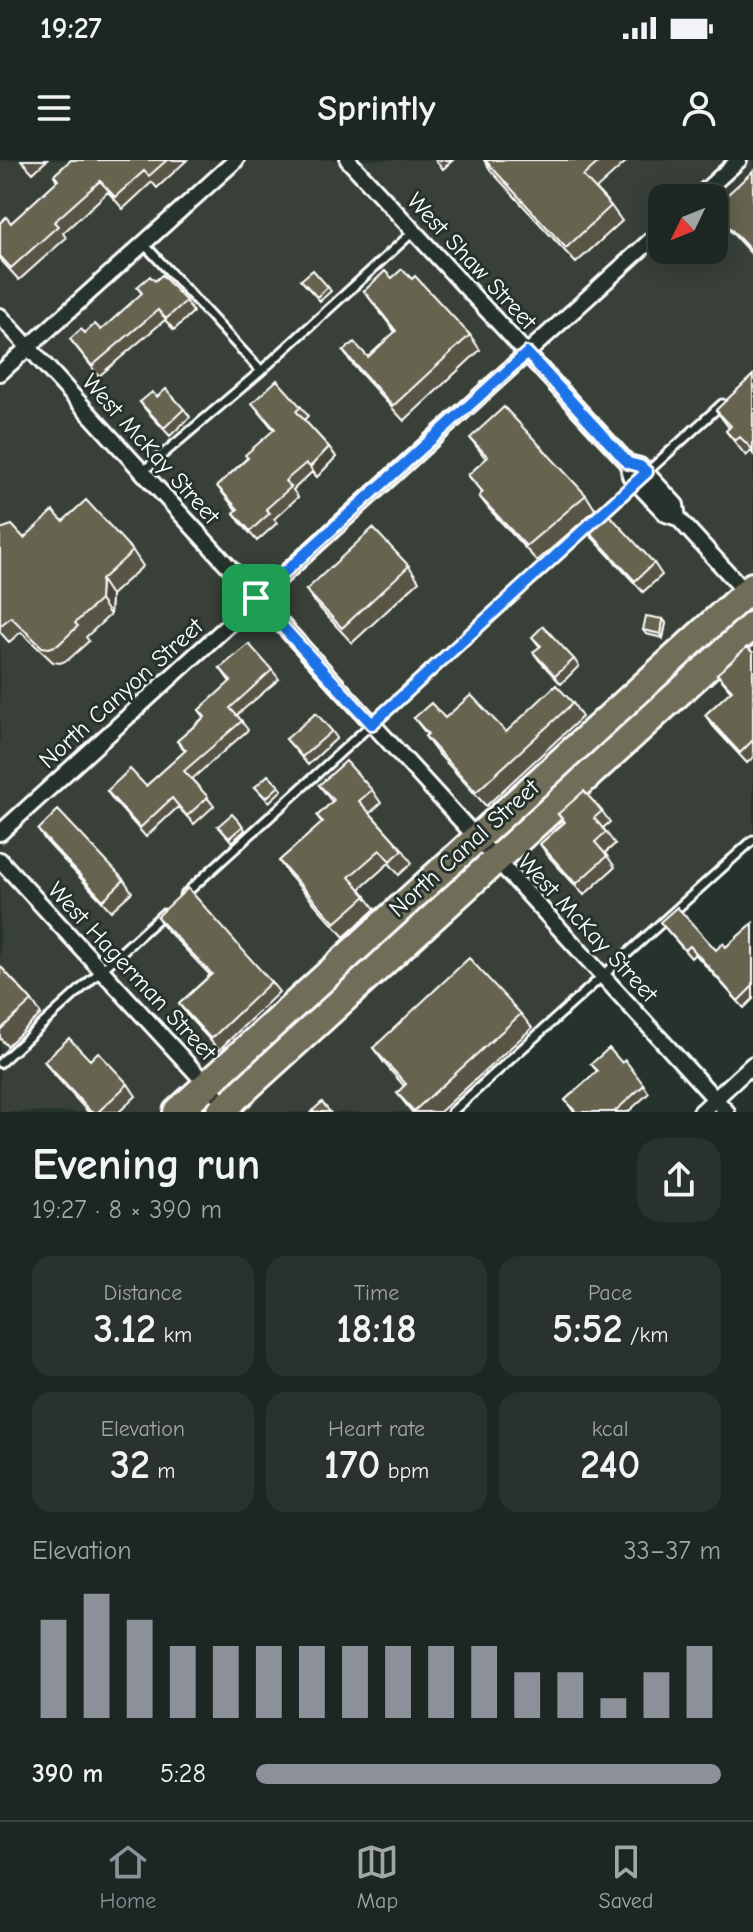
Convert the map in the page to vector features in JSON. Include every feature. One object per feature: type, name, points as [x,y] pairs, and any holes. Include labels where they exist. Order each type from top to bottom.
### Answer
[{"type":"highway","name":"North Canal Street","points":[[177,1112],[475,838],[750,593]]},
{"type":"highway","name":"North Canal Street","points":[[226,1110],[753,625]]},
{"type":"street","points":[[0,373],[236,160]]},
{"type":"street","name":"West Shaw Street","points":[[348,160],[628,463],[640,466],[642,477],[676,505],[678,518],[750,593]]},
{"type":"street","points":[[712,184],[739,160]]},
{"type":"street","name":"North Canyon Street","points":[[0,833],[648,243]]},
{"type":"street","name":"West McKay Street","points":[[0,316],[727,1112]]},
{"type":"street","name":"West Hagerman Street","points":[[0,860],[226,1110]]},
{"type":"street","points":[[701,1112],[753,1064]]},
{"type":"lane","points":[[142,472],[261,371],[414,231]]},
{"type":"lane","points":[[144,244],[261,371]]},
{"type":"lane","points":[[180,898],[729,397]]},
{"type":"lane","points":[[452,1112],[753,840]]},
{"type":"lane","points":[[0,1063],[169,909]]},
{"type":"shaded area","points":[[0,160],[753,160],[753,840],[452,1112],[0,1112]]},
{"type":"building","points":[[71,160],[167,160],[149,176],[144,171],[115,197],[100,181],[54,222],[58,226],[11,268],[0,256],[0,223],[6,217],[11,223],[58,180],[54,175]]},
{"type":"building","points":[[485,160],[601,160],[583,176],[611,206],[566,248]]},
{"type":"building","points":[[753,171],[753,253],[728,226],[728,194]]},
{"type":"building","points":[[402,269],[412,279],[415,276],[470,335],[393,406],[343,351],[354,342],[368,357],[396,331],[364,291],[385,271],[392,278]]},
{"type":"building","points":[[313,270],[328,287],[317,297],[301,280]]},
{"type":"building","points":[[162,275],[186,301],[166,319],[158,310],[92,366],[70,339],[81,329],[85,333],[95,324],[101,330],[142,293],[137,287],[150,276],[155,281]]},
{"type":"building","points":[[753,375],[753,450],[740,437],[735,441],[726,431],[731,426],[716,410]]},
{"type":"building","points":[[277,380],[301,407],[296,411],[329,447],[310,467],[306,463],[285,481],[291,487],[266,509],[270,513],[250,531],[234,513],[238,509],[217,486],[248,458],[245,455],[275,429],[252,403]]},
{"type":"building","points":[[166,389],[184,409],[164,428],[140,402],[152,392],[157,397]]},
{"type":"building","points":[[504,407],[586,495],[526,546],[479,496],[483,492],[468,475],[488,457],[470,438]]},
{"type":"building","points":[[86,500],[133,551],[101,580],[100,600],[75,623],[78,626],[58,645],[42,647],[11,617],[0,626],[0,529],[12,525],[24,538],[53,511],[63,521]]},
{"type":"building","points":[[597,508],[600,511],[603,508],[654,563],[635,581],[581,523]]},
{"type":"building","points":[[373,528],[409,566],[342,628],[306,590]]},
{"type":"building","points":[[646,616],[663,619],[661,634],[643,630]]},
{"type":"building","points":[[543,626],[574,659],[555,676],[533,652],[541,646],[532,637]]},
{"type":"building","points":[[249,644],[272,670],[230,708],[242,721],[184,771],[208,797],[187,816],[172,798],[140,828],[107,791],[130,769],[146,786],[186,750],[177,741],[205,717],[199,710],[231,681],[220,668]]},
{"type":"building","points":[[747,647],[753,653],[753,740],[740,753],[705,715],[732,690],[717,674]]},
{"type":"building","points":[[556,685],[573,703],[476,792],[425,736],[428,734],[414,718],[431,703],[445,718],[471,695],[506,732]]},
{"type":"building","points":[[316,713],[332,731],[302,757],[286,739]]},
{"type":"building","points":[[346,761],[372,790],[359,801],[403,850],[390,861],[380,850],[349,877],[366,896],[335,923],[279,861],[323,822],[317,816],[334,800],[319,785]]},
{"type":"building","points":[[268,775],[279,786],[266,798],[255,787]]},
{"type":"building","points":[[584,791],[602,811],[594,818],[606,832],[595,842],[607,856],[576,884],[540,844],[565,822],[558,814]]},
{"type":"building","points":[[58,810],[124,880],[103,900],[38,830]]},
{"type":"building","points":[[232,814],[243,826],[229,838],[218,826]]},
{"type":"building","points":[[188,888],[271,982],[211,1039],[179,1004],[212,974],[157,917]]},
{"type":"building","points":[[677,907],[716,950],[723,943],[726,947],[753,923],[753,986],[738,1001],[690,946],[685,950],[660,922]]},
{"type":"building","points":[[469,958],[521,1014],[414,1111],[397,1093],[406,1084],[373,1048]]},
{"type":"building","points":[[0,966],[32,1001],[0,1030]]},
{"type":"building","points":[[69,1038],[90,1060],[98,1052],[128,1084],[98,1112],[91,1112],[44,1061]]},
{"type":"building","points":[[609,1048],[622,1063],[625,1060],[644,1085],[614,1112],[574,1112],[565,1100],[598,1071],[591,1064]]},
{"type":"building","points":[[322,1102],[330,1112],[311,1112]]},
{"type":"route","points":[[527,353],[628,463],[640,466],[647,472],[372,724],[256,598],[527,353]]}]
